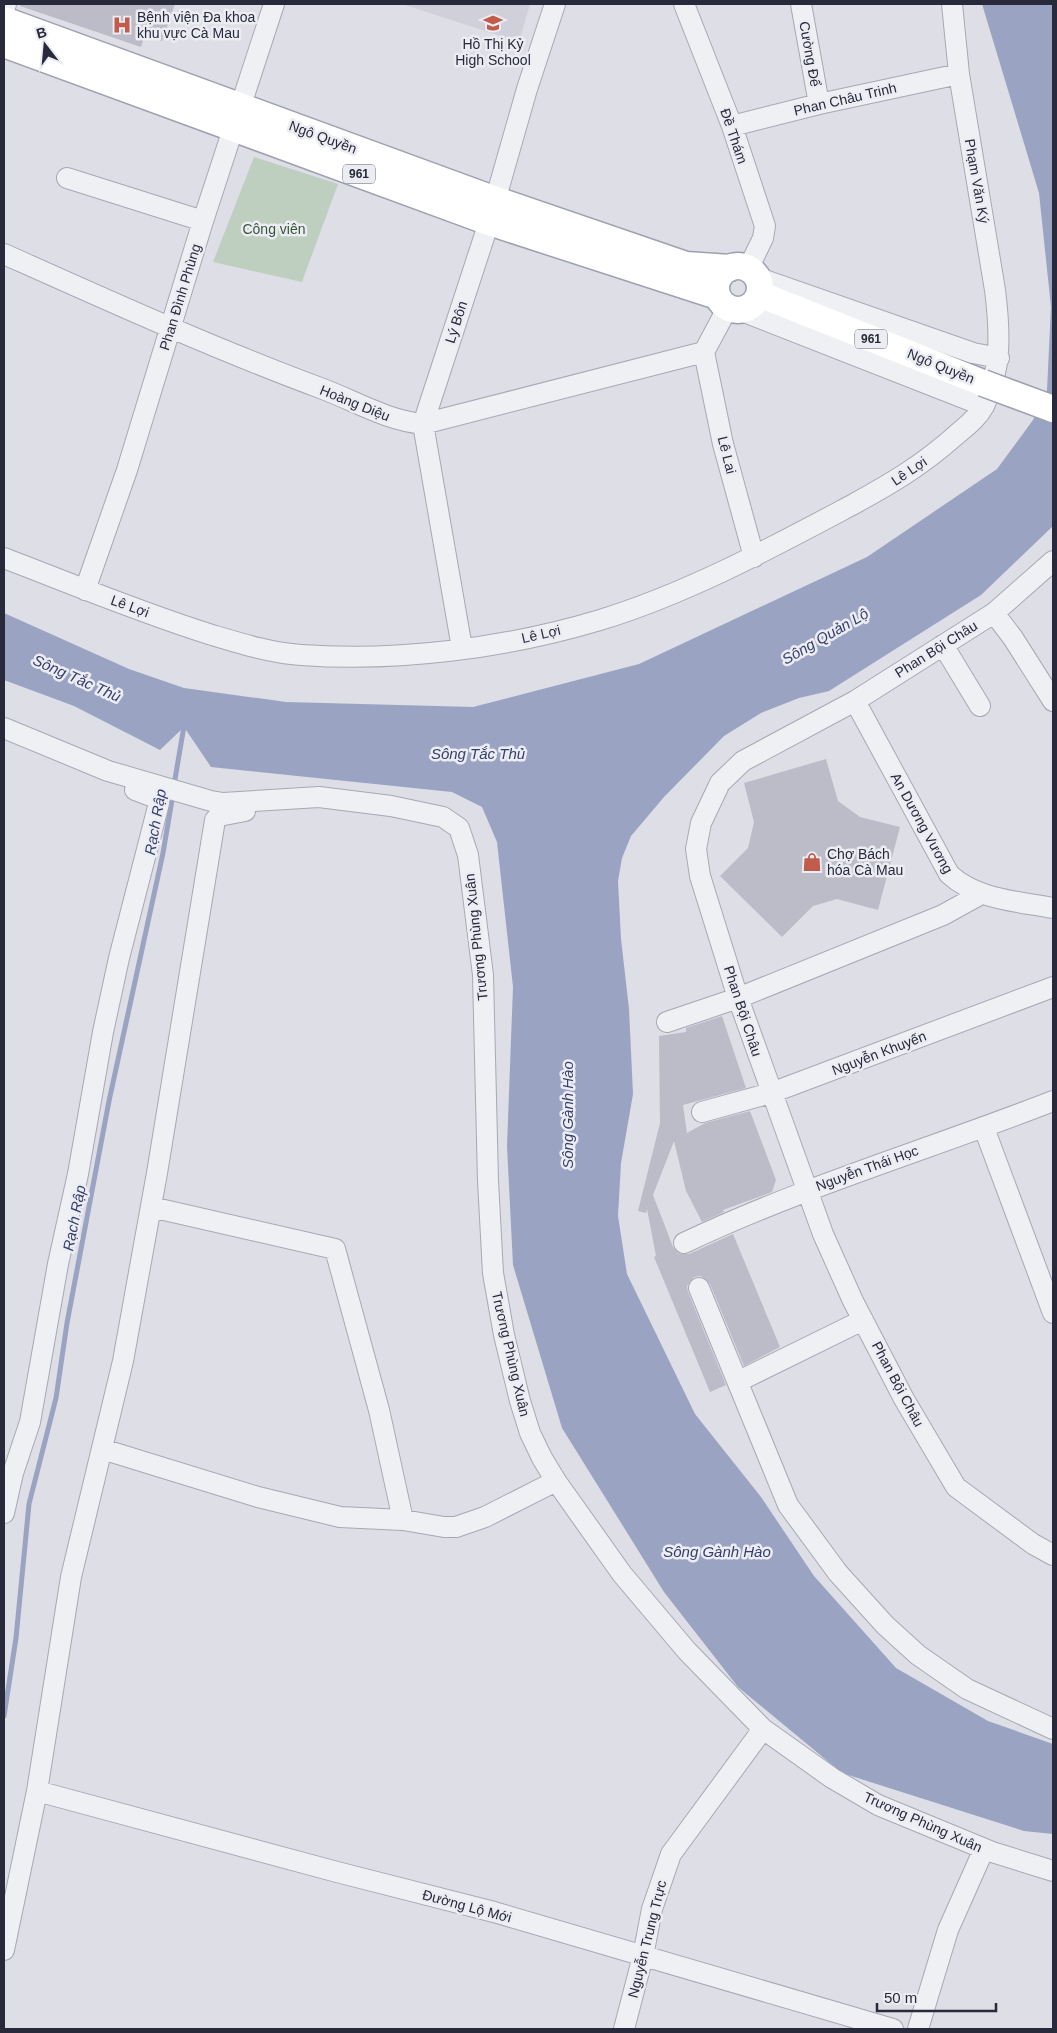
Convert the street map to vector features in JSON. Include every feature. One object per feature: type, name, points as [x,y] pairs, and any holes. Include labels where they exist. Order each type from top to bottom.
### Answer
[{"type":"main road","name":"Ngô Quyền","points":[[4,20],[237,118]]},
{"type":"main road","name":"Ngô Quyền","points":[[4,44],[237,118],[493,211],[740,289],[984,394],[1053,409]]},
{"type":"street","points":[[4,11],[6,4]]},
{"type":"street","name":"Phan Đình Phùng","points":[[85,590],[128,470],[203,221],[274,4]]},
{"type":"street","name":"Lý Bôn","points":[[462,648],[423,424],[493,211],[528,89],[556,4]]},
{"type":"street","name":"Đề Thám","points":[[684,4],[732,126],[765,226],[763,238],[740,289]]},
{"type":"street","name":"Cường Để","points":[[801,4],[819,104]]},
{"type":"street","name":"Phạm Văn Ký","points":[[952,4],[959,74],[995,290],[999,323],[998,358]]},
{"type":"street","name":"Phan Châu Trinh","points":[[732,126],[819,104],[959,74]]},
{"type":"street","points":[[67,178],[203,221]]},
{"type":"street","name":"Hoàng Diệu","points":[[4,254],[171,328],[337,394],[387,417],[423,424],[704,352]]},
{"type":"street","points":[[704,352],[740,289],[973,353],[998,358]]},
{"type":"street","name":"Lê Lai","points":[[704,352],[723,444],[754,557]]},
{"type":"street","name":"Lê Lợi","points":[[4,558],[85,590],[206,633],[298,655],[396,654],[462,648],[521,639],[602,619],[686,588],[754,557],[917,468],[976,418],[998,358]]},
{"type":"street","name":"Phan Bội Châu","points":[[1053,561],[994,613],[855,701],[743,761],[720,783],[701,822],[696,849],[700,876],[738,998],[771,1093],[822,1234],[863,1320],[904,1399],[956,1487],[1033,1544],[1053,1555]]},
{"type":"street","points":[[994,613],[1013,638],[1053,702]]},
{"type":"street","points":[[943,645],[980,706]]},
{"type":"street","name":"An Dương Vương","points":[[855,701],[949,874],[958,883],[980,894],[1053,908]]},
{"type":"street","points":[[4,728],[99,768],[100,777],[156,798],[159,803],[104,1023],[78,1174],[58,1264],[30,1422],[8,1472],[4,1512]]},
{"type":"street","name":"Trương Phùng Xuân","points":[[99,768],[211,801],[223,803],[319,797],[391,806],[443,817],[459,828],[465,841],[483,975],[487,1172],[493,1273],[520,1401],[530,1433],[556,1481],[622,1574],[687,1652],[763,1729],[832,1778],[878,1805],[984,1849],[1053,1871]]},
{"type":"street","points":[[4,1950],[37,1791],[71,1577],[123,1361],[151,1208],[214,820],[219,816],[271,808],[292,799]]},
{"type":"street","points":[[666,1022],[738,998],[943,916],[980,894]]},
{"type":"street","name":"Nguyễn Khuyến","points":[[702,1112],[771,1093],[1053,987]]},
{"type":"street","name":"Nguyễn Thái Học","points":[[684,1243],[807,1189],[984,1128],[1053,1100]]},
{"type":"street","points":[[984,1128],[1053,1313]]},
{"type":"street","points":[[151,1208],[335,1249],[379,1410],[403,1520]]},
{"type":"street","points":[[699,1288],[788,1505],[838,1573],[884,1625],[918,1655],[967,1689],[1053,1729]]},
{"type":"street","points":[[739,1382],[863,1320]]},
{"type":"street","points":[[102,1450],[258,1497],[340,1517],[403,1520],[456,1527],[485,1517],[556,1481]]},
{"type":"street","name":"Nguyễn Trung Trực","points":[[624,2029],[643,1956],[652,1910],[671,1854],[763,1729]]},
{"type":"street","name":"Đường Lộ Mới","points":[[37,1791],[337,1872],[494,1912],[894,2029]]},
{"type":"street","points":[[918,2029],[948,1930],[984,1849]]},
{"type":"shaded area","name":"Hồ Thị Kỷ High School","points":[[402,4],[530,4],[519,42]]},
{"type":"green space","name":"Công viên","points":[[254,157],[338,184],[302,282],[213,262]]},
{"type":"water","points":[[982,4],[1053,4],[1053,526],[981,595],[829,691],[799,698],[761,713],[724,736],[664,797],[631,836],[622,858],[618,881],[621,939],[629,1009],[633,1094],[621,1163],[618,1216],[627,1274],[695,1414],[761,1497],[814,1576],[896,1668],[988,1721],[1053,1744],[1053,1834],[1024,1831],[842,1773],[738,1687],[664,1592],[562,1428],[513,1265],[507,1146],[513,987],[497,842],[482,807],[452,792],[211,767],[184,727],[160,750],[74,706],[4,680],[4,613],[129,669],[184,688],[286,702],[473,707],[639,664],[867,557],[997,469],[1033,420],[1047,390],[1051,307],[1039,193]]},
{"type":"building","name":"Bệnh viện Đa khoa khu vực Cà Mau","points":[[20,4],[175,4],[162,41],[145,35],[141,47],[20,6]]},
{"type":"building","name":"Chợ Bách hóa Cà Mau","points":[[826,759],[838,801],[860,817],[900,827],[878,910],[837,899],[813,906],[782,937],[720,876],[748,848],[754,822],[744,783]]},
{"type":"building","points":[[722,1016],[746,1088],[683,1105],[687,1133],[705,1123],[750,1111],[776,1180],[772,1192],[723,1210],[724,1212],[702,1222],[686,1191],[674,1141],[653,1195],[673,1247],[678,1253],[689,1254],[733,1234],[780,1347],[744,1366],[710,1284],[701,1276],[694,1277],[687,1286],[688,1292],[726,1385],[710,1392],[654,1257],[656,1256],[647,1209],[646,1213],[638,1211],[660,1123],[659,1036],[686,1032],[686,1028]]},
{"type":"waterway","name":"Rạch Rập","points":[[174,785],[184,726]]},
{"type":"waterway","name":"Rạch Rập","points":[[4,1716],[16,1638],[29,1504],[56,1398],[67,1323],[109,1101],[163,853],[173,794]]},
{"type":"place","name":"Hồ Thị Kỷ High School","points":[[493,23]]},
{"type":"place","name":"Bệnh viện Đa khoa khu vực Cà Mau","points":[[122,25]]},
{"type":"place","name":"Chợ Bách hóa Cà Mau","points":[[812,862]]},
{"type":"water label","name":"Sông Quản Lộ","points":[[825,636]]},
{"type":"water label","name":"Sông Tắc Thủ","points":[[77,678]]},
{"type":"water label","name":"Sông Tắc Thủ","points":[[478,753]]},
{"type":"water label","name":"Sông Gành Hào","points":[[567,1115]]},
{"type":"water label","name":"Sông Gành Hào","points":[[717,1551]]}]
